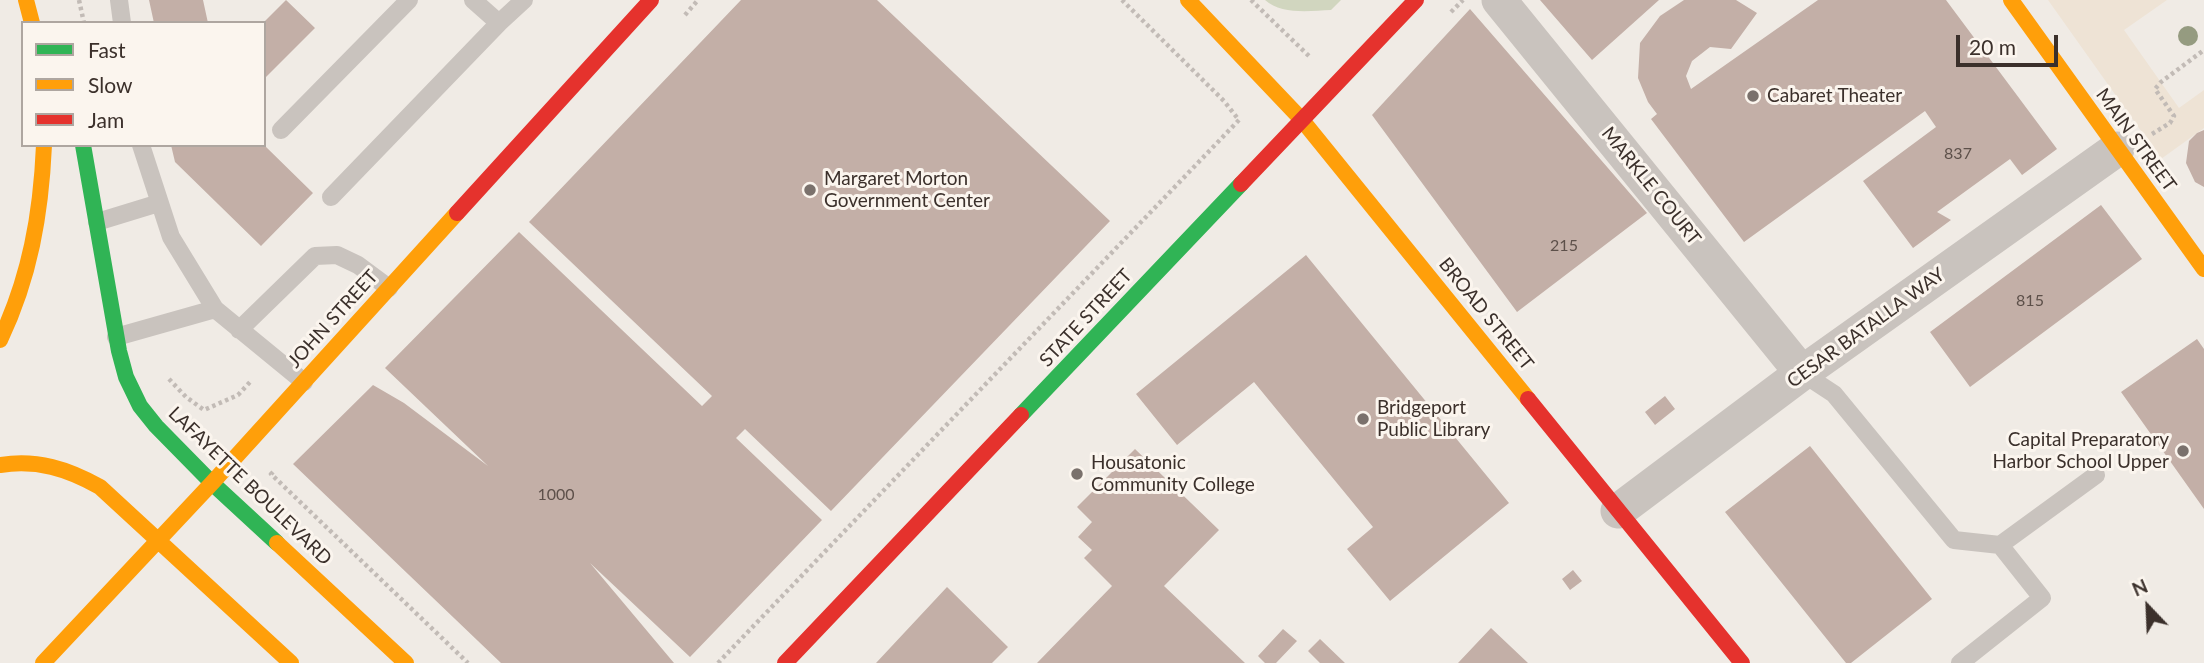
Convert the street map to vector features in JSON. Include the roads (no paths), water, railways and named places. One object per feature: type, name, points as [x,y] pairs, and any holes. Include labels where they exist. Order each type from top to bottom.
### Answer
[{"type":"street","name":"JOHN STREET","points":[[43,663],[212,483],[651,0]]},
{"type":"street","name":"BROAD STREET","points":[[1188,0],[1302,120],[1742,663]]},
{"type":"street","name":"STATE STREET","points":[[785,663],[1416,0]]},
{"type":"street","name":"MARKLE COURT","points":[[1499,0],[1802,373]]},
{"type":"street","name":"MAIN STREET","points":[[2011,0],[2204,269]]},
{"type":"street","points":[[2,329],[31,260],[43,198],[44,147]]},
{"type":"street","name":"LAFAYETTE BOULEVARD","points":[[83,147],[116,337],[126,377],[140,405],[156,426],[212,483],[406,663]]},
{"type":"street","name":"CESAR BATALLA WAY","points":[[1618,511],[1802,373],[2117,149]]},
{"type":"street","points":[[0,465],[16,461],[46,464],[76,473],[100,487],[291,663]]},
{"type":"lane","points":[[119,0],[122,21]]},
{"type":"lane","points":[[281,130],[410,0]]},
{"type":"lane","points":[[474,0],[499,23]]},
{"type":"lane","points":[[331,197],[524,0]]},
{"type":"lane","points":[[142,147],[171,237],[215,309],[304,382]]},
{"type":"lane","points":[[97,222],[159,203]]},
{"type":"lane","points":[[239,330],[315,256],[337,255],[358,265],[389,288]]},
{"type":"lane","points":[[116,337],[215,309]]},
{"type":"lane","points":[[1802,373],[1834,394],[1954,540],[2000,545],[2096,475]]},
{"type":"lane","points":[[1960,663],[2042,598],[2000,545]]},
{"type":"place","name":"Cabaret Theater","points":[[1753,96]]},
{"type":"place","name":"Margaret Morton Government Center","points":[[810,190]]},
{"type":"place","name":"Bridgeport Public Library","points":[[1363,419]]},
{"type":"place","name":"Capital Preparatory Harbor School Upper","points":[[2183,451]]},
{"type":"place","name":"Housatonic Community College","points":[[1077,474]]}]
